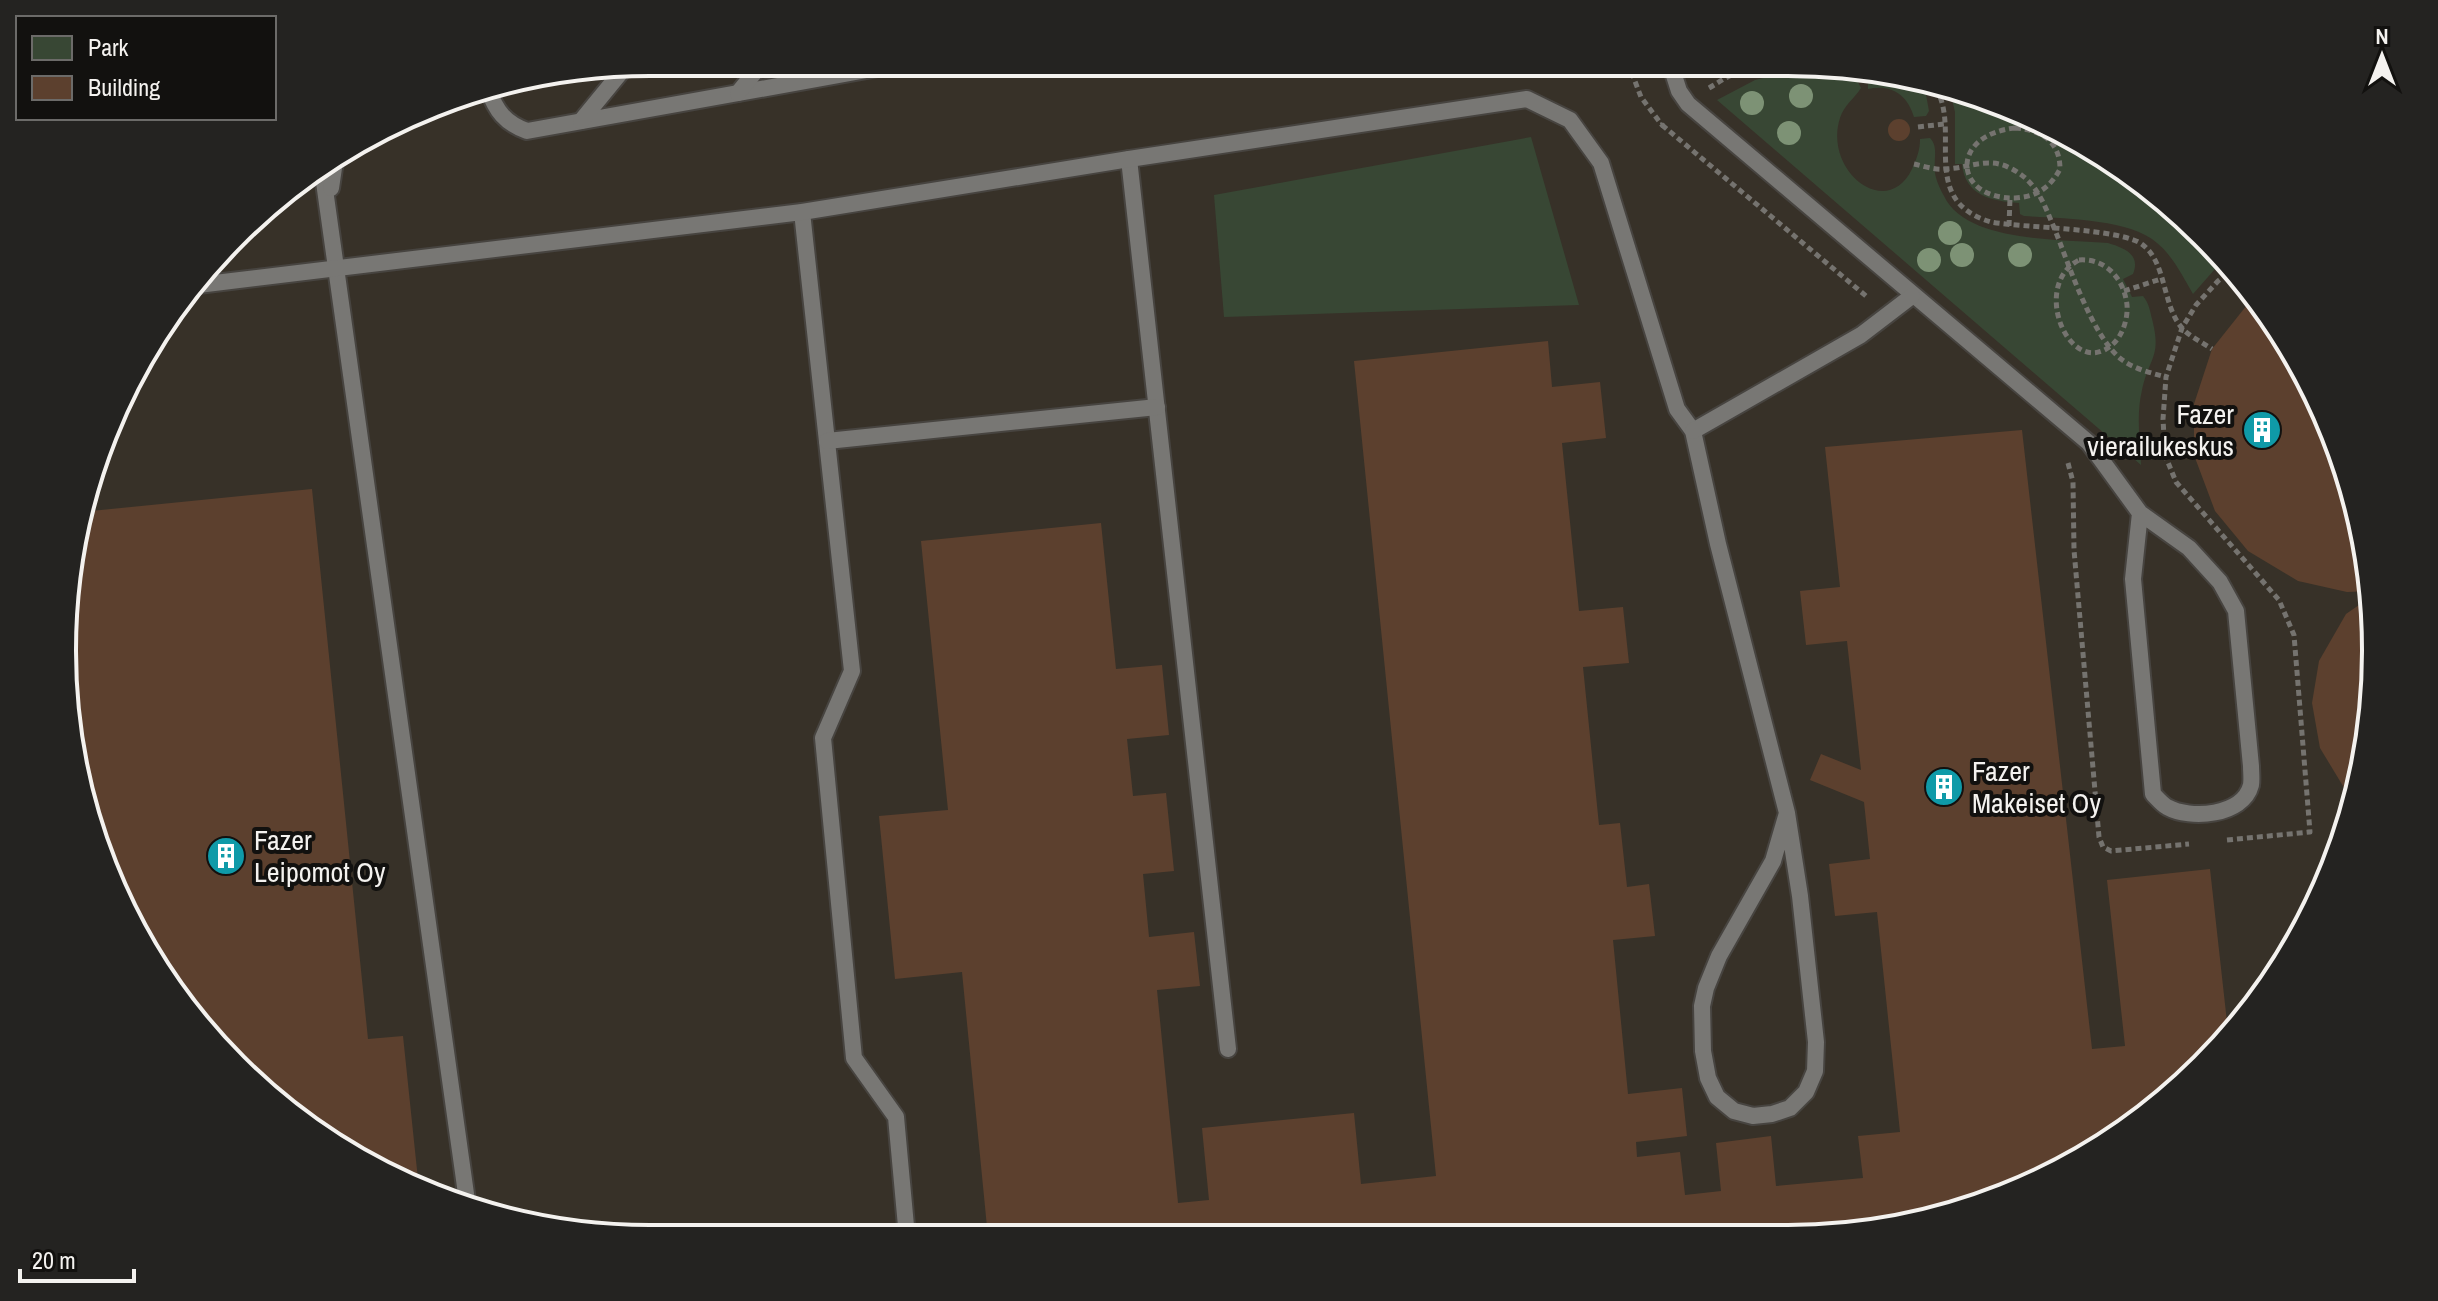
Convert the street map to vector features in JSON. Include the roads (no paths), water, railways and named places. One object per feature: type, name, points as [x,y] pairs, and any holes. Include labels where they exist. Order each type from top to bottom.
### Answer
[{"type":"lane","points":[[738,93],[752,76]]},
{"type":"lane","points":[[492,99],[497,111],[511,125],[527,131],[830,76]]},
{"type":"lane","points":[[1674,76],[1688,104],[2089,443],[2140,513],[2189,548],[2220,582],[2236,611],[2251,787],[2238,803],[2219,812],[2192,813],[2168,808],[2153,794],[2133,579],[2140,513]]},
{"type":"lane","points":[[581,121],[617,77]]},
{"type":"lane","points":[[209,284],[802,212],[1527,99],[1570,120],[1601,163],[1677,409],[1693,431],[1718,544],[1787,813],[1800,896],[1816,1042],[1815,1071],[1806,1092],[1790,1108],[1753,1116],[1734,1111],[1717,1097],[1708,1078],[1703,1051],[1702,1006],[1719,956],[1773,861],[1787,813]]},
{"type":"lane","points":[[1129,159],[1228,1049]]},
{"type":"lane","points":[[329,201],[333,171]]},
{"type":"lane","points":[[324,178],[466,1195]]},
{"type":"lane","points":[[802,212],[852,671],[823,738],[854,1058],[896,1117],[906,1225]]},
{"type":"lane","points":[[1693,431],[1861,335],[1912,296]]},
{"type":"lane","points":[[827,441],[1157,407]]},
{"type":"place","name":"Fazer vierailukeskus","points":[[2262,430]]},
{"type":"place","name":"Fazer Makeiset Oy","points":[[1944,787]]},
{"type":"place","name":"Fazer Leipomot Oy","points":[[226,856]]}]
